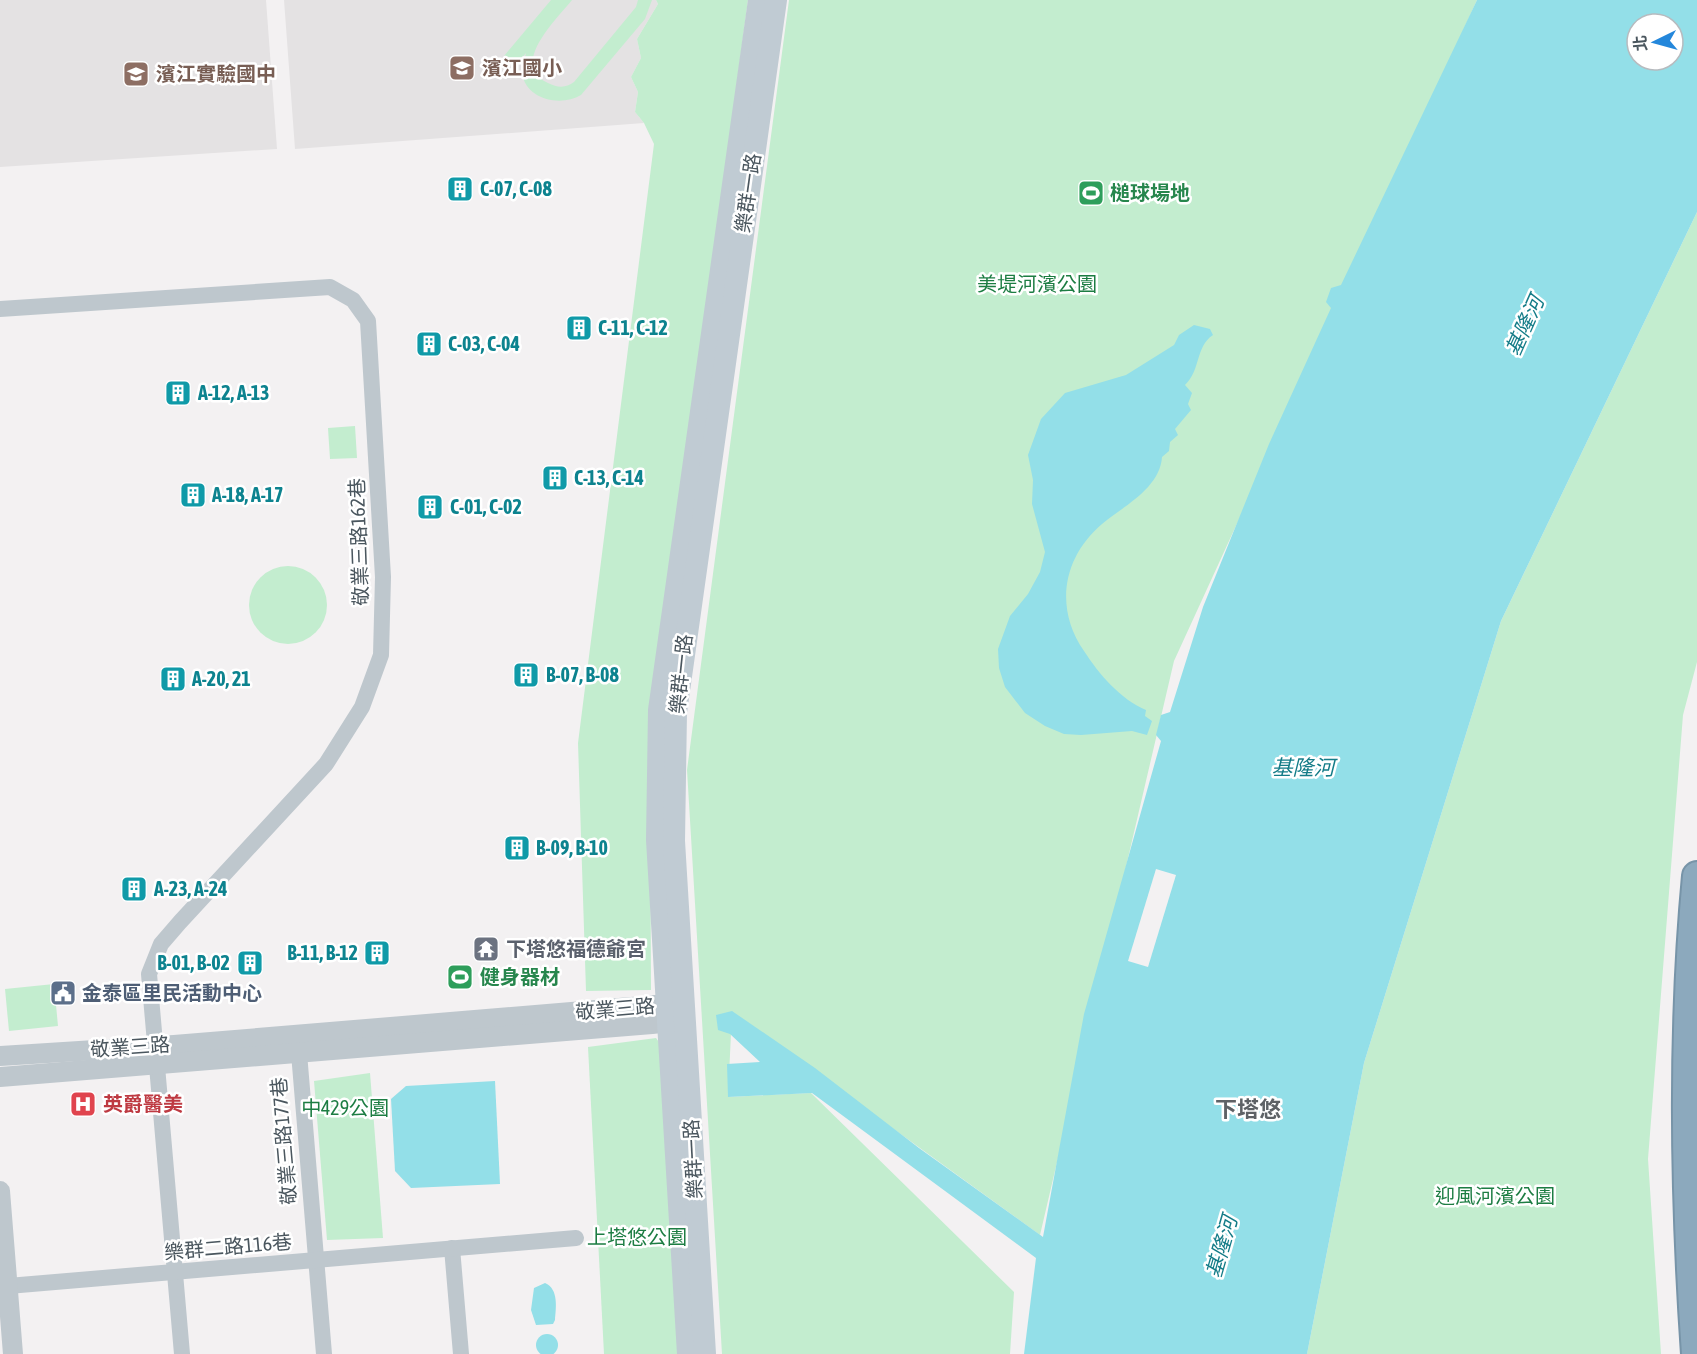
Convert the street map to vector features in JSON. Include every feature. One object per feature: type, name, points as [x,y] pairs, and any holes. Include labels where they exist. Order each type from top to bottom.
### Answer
[{"type":"highway","points":[[1696,1354],[1685,1116],[1690,950],[1697,876]]},
{"type":"main road","name":"樂群一路","points":[[705,1354],[657,840],[659,710],[669,626],[759,0]]},
{"type":"main road","name":"樂群一路","points":[[688,1354],[673,1013],[676,712],[776,0]]},
{"type":"street","name":"敬業三路162巷","points":[[0,309],[330,287],[353,300],[368,321],[383,568],[381,655],[362,707],[326,764],[161,944],[149,974],[182,1354]]},
{"type":"street","name":"敬業三路","points":[[0,1056],[298,1053],[673,1013]]},
{"type":"street","name":"敬業三路","points":[[0,1077],[157,1055],[673,1013]]},
{"type":"street","name":"敬業三路177巷","points":[[298,1053],[324,1354]]},
{"type":"street","points":[[0,1191],[13,1354]]},
{"type":"street","name":"樂群二路116巷","points":[[8,1286],[576,1238]]},
{"type":"street","points":[[452,1248],[461,1354]]},
{"type":"shaded area","name":"濱江實驗國中","points":[[0,0],[266,0],[277,149],[0,167]]},
{"type":"shaded area","name":"濱江國小","points":[[284,0],[656,0],[658,4],[637,39],[641,58],[631,77],[638,92],[635,112],[644,123],[295,149]]},
{"type":"green space","points":[[551,0],[572,0],[539,42],[534,54],[533,65],[537,75],[548,83],[562,87],[574,82],[636,7],[638,0],[652,0],[645,19],[581,95],[573,99],[546,99],[537,95],[530,90],[522,73],[526,53],[516,65],[504,56]]},
{"type":"green space","points":[[656,0],[748,0],[650,731],[651,990],[586,991],[578,743],[654,144],[644,123],[635,112],[638,92],[631,77],[641,58],[637,39],[658,4]]},
{"type":"green space","name":"美堤河濱公園","points":[[789,0],[1477,0],[1174,661],[1040,1235],[732,1012],[728,1097],[811,1093],[1014,1292],[1010,1354],[722,1354],[687,770]]},
{"type":"green space","name":"迎風河濱公園","points":[[1697,212],[1697,662],[1683,715],[1648,1159],[1661,1354],[1307,1354],[1364,1063],[1501,621]]},
{"type":"green space","points":[[355,426],[357,458],[330,459],[328,428]]},
{"type":"green space","points":[[280,566],[296,566],[310,572],[321,583],[327,597],[327,613],[321,627],[310,638],[296,644],[280,644],[266,638],[255,627],[249,613],[249,597],[255,583],[266,572]]},
{"type":"green space","points":[[54,984],[58,1026],[9,1031],[5,989]]},
{"type":"green space","name":"上塔悠公園","points":[[656,1038],[664,1049],[682,1354],[604,1354],[588,1047]]},
{"type":"green space","name":"中429公園","points":[[370,1073],[383,1238],[327,1240],[314,1081]]},
{"type":"water","name":"基隆河","points":[[1477,0],[1697,0],[1697,212],[1501,621],[1364,1063],[1307,1354],[1024,1354],[1036,1258],[812,1093],[728,1097],[727,1064],[760,1062],[730,1034],[718,1030],[716,1015],[732,1011],[815,1068],[919,1148],[1043,1237],[1084,1014],[1161,741],[1156,735],[1161,715],[1170,712],[1203,607],[1269,444],[1331,308],[1326,302],[1331,288],[1341,285]]},
{"type":"water","points":[[1194,325],[1210,329],[1213,335],[1203,346],[1194,373],[1185,385],[1192,393],[1188,404],[1191,410],[1175,429],[1178,435],[1170,442],[1169,451],[1162,457],[1155,478],[1140,495],[1089,537],[1071,567],[1067,584],[1066,601],[1069,618],[1084,651],[1111,685],[1127,699],[1146,710],[1145,716],[1152,721],[1147,735],[1132,731],[1064,734],[1045,726],[1025,713],[1005,687],[999,668],[998,649],[1010,616],[1028,594],[1040,572],[1045,552],[1032,504],[1033,480],[1028,455],[1041,419],[1065,393],[1126,375],[1174,345],[1179,335]]},
{"type":"water","points":[[495,1081],[500,1184],[411,1188],[395,1171],[391,1099],[406,1086]]},
{"type":"water","points":[[545,1283],[555,1294],[555,1320],[553,1324],[536,1325],[531,1310],[534,1288]]},
{"type":"water","points":[[547,1334],[555,1337],[558,1345],[555,1353],[547,1356],[539,1353],[536,1345],[539,1337]]},
{"type":"pier","points":[[1156,869],[1176,875],[1148,967],[1128,961]]},
{"type":"place","name":"濱江國小","points":[[462,68]]},
{"type":"place","name":"濱江實驗國中","points":[[136,74]]},
{"type":"place","name":"C-07, C-08","points":[[460,189]]},
{"type":"place","name":"槌球場地","points":[[1091,193]]},
{"type":"place","name":"C-11, C-12","points":[[579,328]]},
{"type":"place","name":"C-03, C-04","points":[[429,344]]},
{"type":"place","name":"A-12, A-13","points":[[178,393]]},
{"type":"place","name":"C-13, C-14","points":[[555,478]]},
{"type":"place","name":"A-18, A-17","points":[[193,495]]},
{"type":"place","name":"C-01, C-02","points":[[430,507]]},
{"type":"place","name":"B-07, B-08","points":[[526,675]]},
{"type":"place","name":"A-20, 21","points":[[173,679]]},
{"type":"place","name":"B-09, B-10","points":[[517,848]]},
{"type":"place","name":"A-23, A-24","points":[[134,889]]},
{"type":"place","name":"下塔悠福德爺宮","points":[[486,949]]},
{"type":"place","name":"B-11, B-12","points":[[377,953]]},
{"type":"place","name":"B-01, B-02","points":[[250,963]]},
{"type":"place","name":"健身器材","points":[[460,977]]},
{"type":"place","name":"金泰區里民活動中心","points":[[63,993]]},
{"type":"place","name":"英爵醫美","points":[[83,1104]]},
{"type":"district","name":"下塔悠","points":[[1248,1109]]}]
